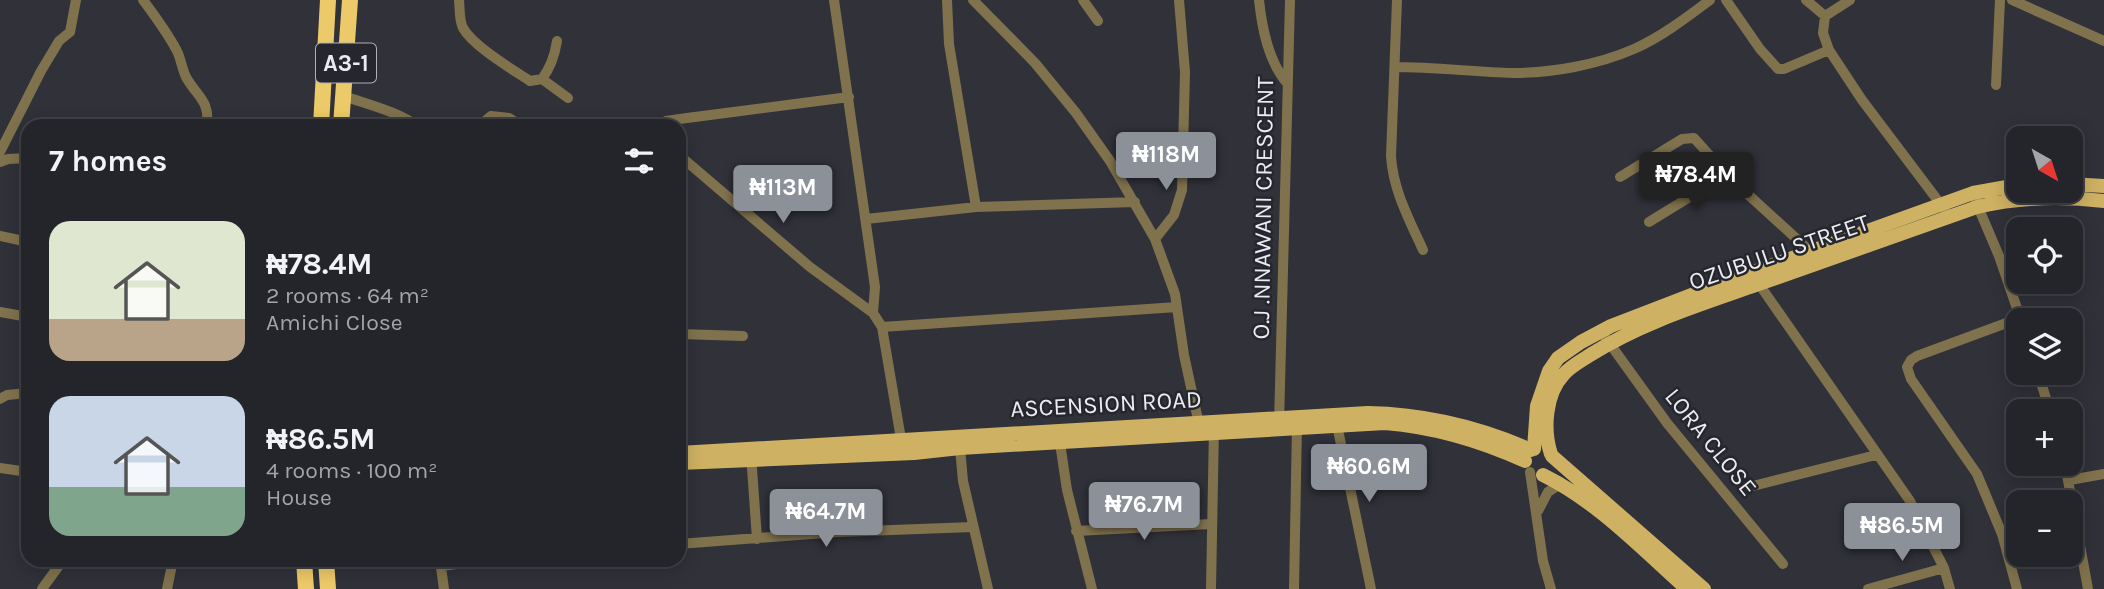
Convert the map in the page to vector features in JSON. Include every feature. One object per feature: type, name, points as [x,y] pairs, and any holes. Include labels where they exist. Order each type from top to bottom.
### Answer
[{"type":"highway","name":"A3-1","points":[[320,119],[328,0]]},
{"type":"highway","name":"A3-1","points":[[342,119],[350,0]]},
{"type":"highway","points":[[304,567],[306,589]]},
{"type":"highway","points":[[326,567],[328,589]]},
{"type":"main road","points":[[2083,185],[2104,186]]},
{"type":"main road","name":"OZUBULU STREET","points":[[1533,461],[1537,406],[1549,371],[1558,358],[1570,348],[1680,311],[1758,277],[2006,189]]},
{"type":"main road","name":"OZUBULU STREET","points":[[1975,200],[2076,198],[2104,201]]},
{"type":"main road","name":"OZUBULU STREET","points":[[1551,455],[1547,443],[1546,419],[1556,385],[1567,370],[1605,337]]},
{"type":"main road","name":"ASCENSION ROAD","points":[[686,462],[901,439],[1279,423],[1368,413],[1413,416],[1474,428],[1533,461]]},
{"type":"main road","name":"ASCENSION ROAD","points":[[1297,421],[1337,425],[1385,423],[1446,431],[1533,461]]},
{"type":"main road","name":"ASCENSION ROAD","points":[[686,453],[914,453],[1060,443],[1207,427]]},
{"type":"main road","points":[[1533,461],[1545,449],[1704,589]]},
{"type":"main road","points":[[1533,461],[1551,467],[1551,455]]},
{"type":"main road","points":[[1533,461],[1603,514],[1687,589]]},
{"type":"street","points":[[0,152],[51,54],[59,41],[70,32],[76,0]]},
{"type":"street","points":[[143,0],[169,37],[185,75],[202,97],[208,119]]},
{"type":"street","points":[[460,0],[462,26],[469,35],[503,64],[530,81],[542,79],[568,98]]},
{"type":"street","points":[[834,0],[876,286],[873,313]]},
{"type":"street","points":[[947,0],[949,44],[976,207]]},
{"type":"street","points":[[974,0],[1035,63],[1076,113],[1135,202],[1168,271],[1177,307],[1184,355],[1207,427],[1211,589]]},
{"type":"street","points":[[1083,0],[1098,21]]},
{"type":"street","points":[[1155,239],[1174,215],[1182,190],[1185,72],[1179,0]]},
{"type":"street","points":[[1259,0],[1271,54],[1278,73],[1287,83]]},
{"type":"street","name":"O.J .NNAWANI CRESCENT","points":[[1279,423],[1290,0]]},
{"type":"street","points":[[1397,0],[1392,175],[1423,250]]},
{"type":"street","points":[[1395,67],[1448,67],[1512,73],[1576,66],[1633,50],[1710,0]]},
{"type":"street","points":[[1726,0],[1777,69],[1784,69],[1829,50]]},
{"type":"street","points":[[1805,0],[1825,16]]},
{"type":"street","points":[[1825,16],[1850,0]]},
{"type":"street","points":[[1996,85],[2000,0]]},
{"type":"street","points":[[2012,0],[2104,41]]},
{"type":"street","points":[[1825,16],[1823,33],[1829,50],[1907,162],[1945,211]]},
{"type":"street","points":[[542,79],[555,54],[557,41]]},
{"type":"street","points":[[344,96],[388,113],[397,113],[406,119]]},
{"type":"street","points":[[680,119],[849,96]]},
{"type":"street","points":[[388,113],[388,119]]},
{"type":"street","points":[[487,119],[491,116],[510,119]]},
{"type":"street","points":[[1620,177],[1682,139],[1694,138],[1813,258]]},
{"type":"street","points":[[0,162],[21,158]]},
{"type":"street","points":[[686,161],[810,267],[873,313],[882,327],[901,439],[914,453]]},
{"type":"street","points":[[1649,222],[1727,174]]},
{"type":"street","points":[[1975,200],[1999,256],[2016,308]]},
{"type":"street","points":[[866,219],[976,207],[1135,202]]},
{"type":"street","points":[[0,236],[21,240]]},
{"type":"street","points":[[1758,277],[1876,455],[1910,501],[1944,568],[1951,589]]},
{"type":"street","points":[[882,327],[1177,307]]},
{"type":"street","points":[[0,312],[21,316]]},
{"type":"street","points":[[2006,324],[1917,356],[1907,367],[1911,379],[1977,474],[2002,534],[2017,589]]},
{"type":"street","points":[[686,334],[743,335]]},
{"type":"street","name":"LORA CLOSE","points":[[1605,337],[1667,424],[1783,564]]},
{"type":"street","points":[[0,399],[7,395],[21,394]]},
{"type":"street","points":[[1294,589],[1297,421]]},
{"type":"street","points":[[1337,425],[1371,589]]},
{"type":"street","points":[[1060,443],[1067,491],[1092,589]]},
{"type":"street","points":[[960,448],[963,481],[988,589]]},
{"type":"street","points":[[751,454],[757,539]]},
{"type":"street","points":[[1749,487],[1876,455]]},
{"type":"street","name":"OZUBULU STREET","points":[[1533,461],[1536,514],[1546,575],[1552,589]]},
{"type":"street","points":[[0,468],[21,471]]},
{"type":"street","points":[[2070,480],[2104,474]]},
{"type":"street","points":[[2069,476],[2088,589]]},
{"type":"street","points":[[1536,514],[1548,492],[1560,484]]},
{"type":"street","points":[[1076,531],[1211,524]]},
{"type":"street","points":[[686,544],[973,527]]},
{"type":"street","points":[[42,589],[58,567]]},
{"type":"street","points":[[167,589],[171,567]]},
{"type":"street","points":[[441,567],[444,589]]},
{"type":"street","points":[[1868,589],[1944,568]]}]
